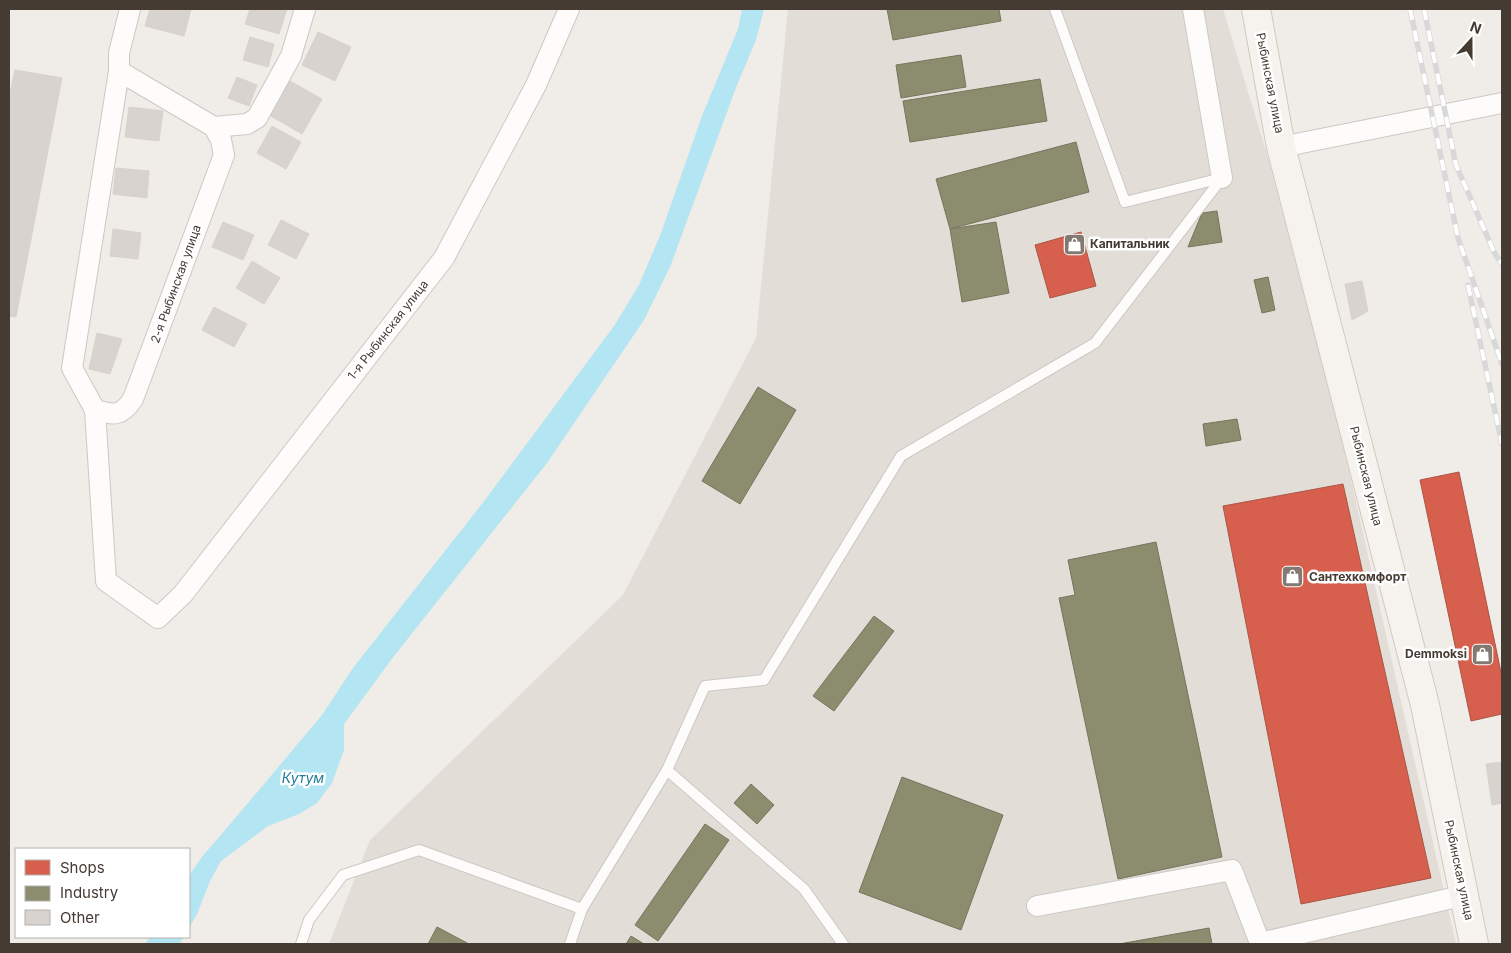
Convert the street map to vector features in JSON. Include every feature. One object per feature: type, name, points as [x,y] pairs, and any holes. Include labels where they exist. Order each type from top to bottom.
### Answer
[{"type":"main road","name":"Рыбинская улица","points":[[1256,9],[1281,147],[1425,705],[1474,944]]},
{"type":"street","points":[[95,410],[72,368],[119,71],[119,53],[130,9]]},
{"type":"street","points":[[119,71],[214,127],[247,124],[257,118],[291,56],[305,9]]},
{"type":"street","name":"1-я Рыбинская улица","points":[[95,410],[106,581],[158,618],[183,594],[444,258],[536,85],[569,9]]},
{"type":"street","points":[[1193,9],[1222,178]]},
{"type":"street","points":[[1281,147],[1502,103]]},
{"type":"street","name":"2-я Рыбинская улица","points":[[95,410],[112,414],[126,409],[134,399],[224,155],[221,140],[214,127]]},
{"type":"street","points":[[1037,906],[1232,870],[1260,943],[1465,895]]},
{"type":"lane","points":[[1055,9],[1125,202],[1222,178]]},
{"type":"lane","points":[[570,944],[582,909],[667,770],[705,686],[764,680],[901,456],[1095,343],[1222,178]]},
{"type":"lane","points":[[667,770],[804,889],[842,944]]},
{"type":"lane","points":[[301,944],[309,920],[343,875],[419,850],[582,909]]},
{"type":"shaded area","points":[[788,9],[1223,9],[1269,161],[1339,427],[1456,944],[329,944],[370,840],[623,595],[756,338]]},
{"type":"water","name":"Кутум","points":[[742,9],[764,9],[756,40],[737,85],[670,267],[644,320],[547,463],[394,656],[344,724],[344,750],[332,783],[317,803],[299,814],[268,826],[221,861],[190,926],[190,874],[201,858],[322,715],[353,668],[485,500],[614,326],[639,285],[661,233],[702,116],[738,29]]},
{"type":"water","points":[[149,938],[183,938],[179,944],[145,944]]},
{"type":"building: Shops","points":[[1081,232],[1096,286],[1050,298],[1035,245]]},
{"type":"building: Shops","points":[[1459,472],[1502,677],[1502,714],[1471,721],[1420,480]]},
{"type":"building: Shops","points":[[1343,484],[1431,878],[1301,904],[1223,506]]},
{"type":"building: Industry","points":[[887,9],[999,9],[1001,21],[893,40]]},
{"type":"building: Industry","points":[[961,55],[966,87],[901,98],[896,65]]},
{"type":"building: Industry","points":[[1040,79],[1047,121],[910,142],[903,101]]},
{"type":"building: Industry","points":[[1076,142],[1089,192],[950,229],[936,179]]},
{"type":"building: Industry","points":[[1217,211],[1222,242],[1188,247],[1202,213]]},
{"type":"building: Industry","points":[[996,222],[1009,293],[962,302],[950,229]]},
{"type":"building: Industry","points":[[1268,277],[1275,310],[1262,313],[1254,280]]},
{"type":"building: Industry","points":[[758,387],[796,410],[740,504],[702,481]]},
{"type":"building: Industry","points":[[1237,419],[1241,440],[1206,446],[1203,424]]},
{"type":"building: Industry","points":[[1156,542],[1222,857],[1118,879],[1059,598],[1075,595],[1068,560]]},
{"type":"building: Industry","points":[[874,616],[894,631],[834,711],[813,696]]},
{"type":"building: Industry","points":[[902,777],[1003,815],[961,930],[859,892]]},
{"type":"building: Industry","points":[[751,784],[774,805],[757,824],[734,803]]},
{"type":"building: Industry","points":[[705,824],[729,840],[658,941],[635,925]]},
{"type":"building: Industry","points":[[437,927],[469,944],[428,944]]},
{"type":"building: Industry","points":[[1209,928],[1212,944],[1119,944]]},
{"type":"building: Industry","points":[[631,936],[644,944],[626,944]]},
{"type":"building: Other","points":[[150,9],[191,9],[184,36],[145,26]]},
{"type":"building: Other","points":[[250,9],[287,9],[279,34],[245,24]]},
{"type":"building: Other","points":[[318,32],[351,47],[335,81],[302,65]]},
{"type":"building: Other","points":[[250,37],[274,44],[268,67],[243,60]]},
{"type":"building: Other","points":[[15,70],[62,78],[16,317],[9,316],[9,98]]},
{"type":"building: Other","points":[[237,77],[257,85],[249,106],[228,98]]},
{"type":"building: Other","points":[[288,80],[322,99],[302,134],[269,115]]},
{"type":"building: Other","points":[[129,107],[163,111],[159,141],[125,137]]},
{"type":"building: Other","points":[[272,126],[301,142],[286,169],[257,153]]},
{"type":"building: Other","points":[[116,168],[149,171],[147,198],[113,194]]},
{"type":"building: Other","points":[[281,220],[309,234],[296,259],[268,245]]},
{"type":"building: Other","points":[[223,222],[254,235],[243,260],[212,247]]},
{"type":"building: Other","points":[[113,229],[141,233],[138,259],[110,256]]},
{"type":"building: Other","points":[[252,261],[280,278],[264,304],[236,288]]},
{"type":"building: Other","points":[[1362,281],[1368,311],[1352,320],[1345,284]]},
{"type":"building: Other","points":[[214,307],[247,324],[234,347],[202,330]]},
{"type":"building: Other","points":[[97,333],[122,339],[110,374],[89,369]]},
{"type":"building: Other","points":[[1502,762],[1502,803],[1492,805],[1486,764]]},
{"type":"railway","points":[[1410,9],[1458,238],[1502,364]]},
{"type":"railway","points":[[1424,9],[1456,165],[1495,254],[1502,264]]},
{"type":"railway","points":[[1468,285],[1502,444]]},
{"type":"place","name":"Капитальник","points":[[1074,244]]},
{"type":"place","name":"Сантехкомфорт","points":[[1293,577]]},
{"type":"place","name":"Demmoksi","points":[[1483,654]]}]
